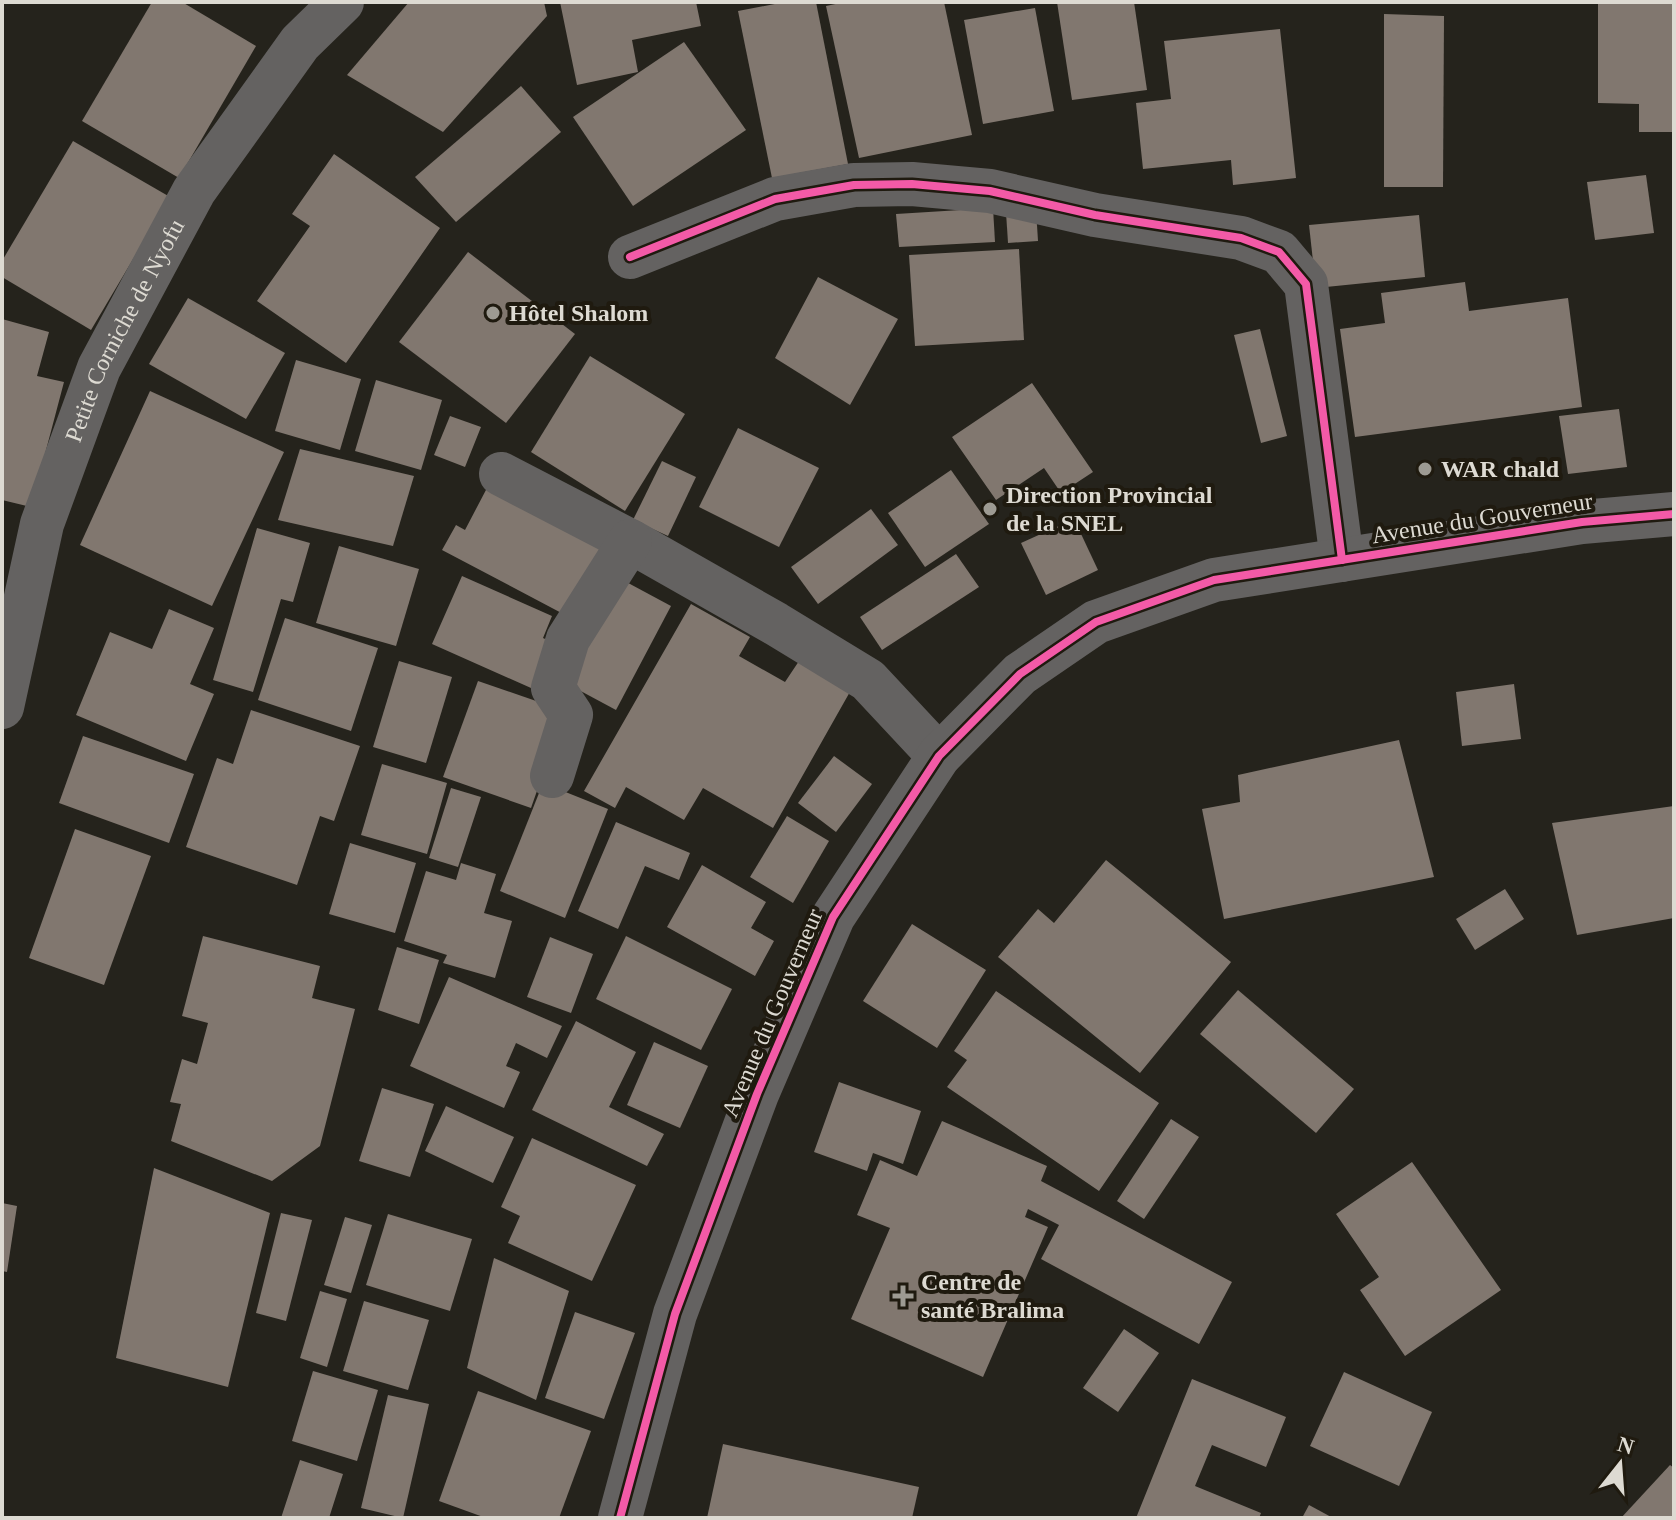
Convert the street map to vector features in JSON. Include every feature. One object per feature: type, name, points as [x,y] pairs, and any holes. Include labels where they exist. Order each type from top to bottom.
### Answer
[{"type":"street","name":"Petite Corniche de Nyofu","points":[[2,707],[42,524],[99,368],[194,191],[300,43],[342,2]]},
{"type":"street","points":[[630,257],[775,199],[854,185],[912,184],[990,191],[1095,215],[1241,238],[1279,252],[1306,284],[1342,560]]},
{"type":"street","points":[[501,474],[630,541],[868,680],[939,756]]},
{"type":"street","name":"Avenue du Gouverneur","points":[[620,1518],[675,1314],[757,1094],[833,917],[939,756],[1020,674],[1096,622],[1214,580],[1582,522],[1674,514]]},
{"type":"street","points":[[552,776],[571,715],[553,688],[568,639],[630,541]]},
{"type":"building","points":[[152,2],[182,2],[256,46],[179,178],[82,121]]},
{"type":"building","points":[[409,2],[544,2],[547,16],[443,132],[347,75]]},
{"type":"building","points":[[560,2],[696,2],[701,26],[632,40],[638,72],[577,85]]},
{"type":"building","points":[[785,2],[816,2],[848,164],[772,178],[738,11]]},
{"type":"building","points":[[845,2],[944,2],[972,135],[859,158],[826,6]]},
{"type":"building","points":[[1057,2],[1134,2],[1147,90],[1072,100]]},
{"type":"building","points":[[1598,2],[1674,2],[1674,132],[1639,132],[1639,104],[1598,103]]},
{"type":"building","points":[[1035,8],[1054,111],[983,124],[964,20]]},
{"type":"building","points":[[1384,14],[1444,16],[1443,187],[1384,187]]},
{"type":"building","points":[[1280,29],[1296,178],[1233,185],[1231,160],[1143,169],[1136,103],[1171,99],[1164,41]]},
{"type":"building","points":[[684,42],[746,130],[633,206],[573,117]]},
{"type":"building","points":[[521,86],[561,132],[456,222],[415,177]]},
{"type":"building","points":[[73,141],[170,197],[91,330],[2,277],[2,261]]},
{"type":"building","points":[[334,154],[440,228],[346,363],[257,301],[310,226],[292,214]]},
{"type":"building","points":[[1646,175],[1654,233],[1595,240],[1587,182]]},
{"type":"building","points":[[993,208],[995,242],[899,247],[896,214]]},
{"type":"building","points":[[1036,210],[1038,241],[1008,243],[1006,212]]},
{"type":"building","points":[[1419,215],[1425,277],[1316,288],[1309,225]]},
{"type":"building","points":[[1019,249],[1024,340],[915,346],[909,255]]},
{"type":"building","points":[[468,252],[575,334],[506,423],[399,342]]},
{"type":"building","points":[[818,277],[898,319],[850,405],[775,358]]},
{"type":"building","points":[[1465,282],[1469,311],[1568,298],[1582,407],[1355,437],[1340,329],[1385,323],[1381,293]]},
{"type":"building","points":[[188,298],[285,353],[246,419],[149,364]]},
{"type":"building","points":[[2,319],[49,332],[37,376],[64,382],[31,507],[2,500]]},
{"type":"building","points":[[1260,329],[1287,436],[1261,443],[1234,335]]},
{"type":"building","points":[[590,356],[685,414],[625,511],[531,452]]},
{"type":"building","points":[[296,360],[361,379],[340,450],[275,431]]},
{"type":"building","points":[[376,380],[442,400],[421,470],[355,451]]},
{"type":"building","points":[[1032,383],[1093,472],[1061,493],[1044,468],[996,500],[952,437]]},
{"type":"building","points":[[150,391],[284,452],[212,606],[80,545]]},
{"type":"building","points":[[1619,409],[1627,467],[1568,474],[1559,416]]},
{"type":"building","points":[[450,416],[481,427],[465,467],[434,455]]},
{"type":"building","points":[[738,428],[819,468],[779,547],[699,507]]},
{"type":"building","points":[[300,449],[414,476],[393,546],[278,520]]},
{"type":"building","points":[[662,461],[696,477],[668,536],[633,520]]},
{"type":"building","points":[[951,470],[989,524],[925,567],[888,513]]},
{"type":"building","points":[[487,488],[605,551],[569,617],[442,550],[456,525],[465,530]]},
{"type":"building","points":[[871,509],[898,545],[818,604],[791,567]]},
{"type":"building","points":[[1074,519],[1098,570],[1046,595],[1021,543]]},
{"type":"building","points":[[257,528],[310,543],[293,602],[281,599],[253,692],[213,680]]},
{"type":"building","points":[[339,546],[419,569],[396,646],[316,623]]},
{"type":"building","points":[[956,554],[979,587],[882,650],[860,617]]},
{"type":"building","points":[[462,576],[552,616],[543,638],[560,646],[540,692],[432,644]]},
{"type":"building","points":[[617,577],[671,606],[616,710],[562,681]]},
{"type":"building","points":[[691,604],[750,637],[739,656],[785,682],[799,661],[851,690],[773,828],[703,788],[684,820],[626,787],[615,808],[584,791]]},
{"type":"building","points":[[169,609],[214,628],[190,684],[214,694],[186,761],[76,715],[110,632],[152,649]]},
{"type":"building","points":[[285,618],[378,648],[351,731],[258,700]]},
{"type":"building","points":[[399,661],[452,677],[426,763],[373,747]]},
{"type":"building","points":[[478,681],[565,711],[531,808],[443,777]]},
{"type":"building","points":[[1514,684],[1521,739],[1462,746],[1456,692]]},
{"type":"building","points":[[251,710],[360,746],[334,821],[320,816],[297,885],[186,847],[217,758],[233,764]]},
{"type":"building","points":[[83,736],[194,774],[169,843],[59,803]]},
{"type":"building","points":[[1399,740],[1434,877],[1224,919],[1202,809],[1240,802],[1238,775]]},
{"type":"building","points":[[834,756],[872,784],[836,832],[798,803]]},
{"type":"building","points":[[382,764],[447,783],[427,854],[361,835]]},
{"type":"building","points":[[543,783],[608,809],[565,918],[500,891]]},
{"type":"building","points":[[451,788],[481,797],[458,867],[429,858]]},
{"type":"building","points":[[1674,806],[1674,918],[1577,935],[1552,823]]},
{"type":"building","points":[[787,816],[829,841],[793,903],[750,877]]},
{"type":"building","points":[[616,822],[690,853],[679,880],[645,866],[618,929],[578,911]]},
{"type":"building","points":[[75,829],[151,856],[104,985],[29,958]]},
{"type":"building","points":[[350,843],[416,863],[395,933],[329,914]]},
{"type":"building","points":[[1106,860],[1231,962],[1140,1073],[998,957],[1038,909],[1054,923]]},
{"type":"building","points":[[461,863],[496,874],[484,913],[512,921],[495,978],[443,963],[447,955],[404,941],[426,871],[456,880]]},
{"type":"building","points":[[702,865],[766,902],[751,928],[774,941],[755,976],[667,927]]},
{"type":"building","points":[[1505,889],[1524,919],[1475,950],[1456,919]]},
{"type":"building","points":[[912,924],[986,970],[937,1048],[863,1001]]},
{"type":"building","points":[[203,936],[320,966],[312,998],[355,1009],[320,1146],[272,1181],[171,1141],[181,1104],[170,1102],[182,1059],[197,1064],[208,1023],[182,1016]]},
{"type":"building","points":[[626,936],[732,989],[701,1050],[596,999]]},
{"type":"building","points":[[550,937],[593,954],[571,1013],[527,997]]},
{"type":"building","points":[[397,947],[439,960],[419,1024],[378,1010]]},
{"type":"building","points":[[449,977],[562,1026],[547,1058],[516,1043],[506,1066],[520,1072],[504,1108],[410,1066]]},
{"type":"building","points":[[1238,990],[1354,1089],[1316,1133],[1200,1034]]},
{"type":"building","points":[[996,991],[1159,1103],[1099,1191],[947,1087],[967,1060],[954,1051]]},
{"type":"building","points":[[576,1021],[636,1052],[609,1107],[664,1134],[647,1166],[532,1110]]},
{"type":"building","points":[[654,1042],[708,1066],[680,1128],[627,1105]]},
{"type":"building","points":[[839,1082],[921,1111],[903,1164],[873,1153],[867,1171],[814,1152]]},
{"type":"building","points":[[382,1088],[434,1104],[410,1177],[359,1161]]},
{"type":"building","points":[[446,1106],[514,1137],[493,1183],[425,1151]]},
{"type":"building","points":[[1171,1119],[1199,1137],[1144,1219],[1117,1201]]},
{"type":"building","points":[[942,1121],[1047,1166],[1041,1181],[1232,1282],[1199,1344],[1041,1259],[1059,1225],[1028,1209],[1025,1217],[1048,1227],[983,1377],[851,1319],[890,1228],[857,1215],[880,1160],[917,1176]]},
{"type":"building","points":[[532,1138],[636,1185],[592,1281],[508,1243],[520,1216],[501,1207]]},
{"type":"building","points":[[1412,1162],[1501,1290],[1405,1356],[1360,1290],[1379,1277],[1336,1214]]},
{"type":"building","points":[[154,1168],[270,1213],[228,1387],[116,1358]]},
{"type":"building","points":[[2,1203],[17,1206],[7,1272],[2,1271]]},
{"type":"building","points":[[281,1213],[312,1220],[286,1321],[256,1313]]},
{"type":"building","points":[[388,1214],[472,1239],[450,1311],[366,1285]]},
{"type":"building","points":[[345,1217],[372,1225],[351,1293],[324,1285]]},
{"type":"building","points":[[494,1258],[569,1291],[536,1400],[467,1368]]},
{"type":"building","points":[[320,1291],[347,1299],[327,1367],[300,1358]]},
{"type":"building","points":[[364,1301],[429,1320],[408,1390],[343,1371]]},
{"type":"building","points":[[575,1312],[635,1333],[604,1419],[545,1398]]},
{"type":"building","points":[[1124,1329],[1159,1353],[1118,1412],[1083,1388]]},
{"type":"building","points":[[313,1371],[378,1390],[357,1461],[292,1441]]},
{"type":"building","points":[[1344,1372],[1432,1412],[1399,1486],[1310,1446]]},
{"type":"building","points":[[1192,1379],[1286,1417],[1266,1467],[1212,1445],[1195,1486],[1261,1513],[1259,1518],[1136,1518]]},
{"type":"building","points":[[478,1391],[591,1431],[559,1518],[486,1518],[439,1501]]},
{"type":"building","points":[[388,1395],[429,1404],[403,1518],[361,1508]]},
{"type":"building","points":[[723,1444],[919,1487],[912,1518],[707,1518]]},
{"type":"building","points":[[300,1460],[343,1474],[329,1518],[281,1518]]},
{"type":"building","points":[[1670,1465],[1674,1468],[1674,1518],[1621,1518]]},
{"type":"building","points":[[1309,1505],[1333,1518],[1302,1518]]},
{"type":"cycle path","points":[[630,257],[775,199],[854,185],[912,184],[990,191],[1095,215],[1241,238],[1279,252],[1306,284],[1342,560]]},
{"type":"cycle path","points":[[620,1518],[675,1314],[757,1094],[833,917],[939,756],[1020,674],[1096,622],[1214,580],[1582,522],[1674,514]]},
{"type":"place","name":"Hôtel Shalom","points":[[493,313]]},
{"type":"place","name":"WAR chald","points":[[1425,469]]},
{"type":"place","name":"Direction Provincial de la SNEL","points":[[990,509]]},
{"type":"place","name":"Centre de santé Bralima","points":[[903,1296]]}]
